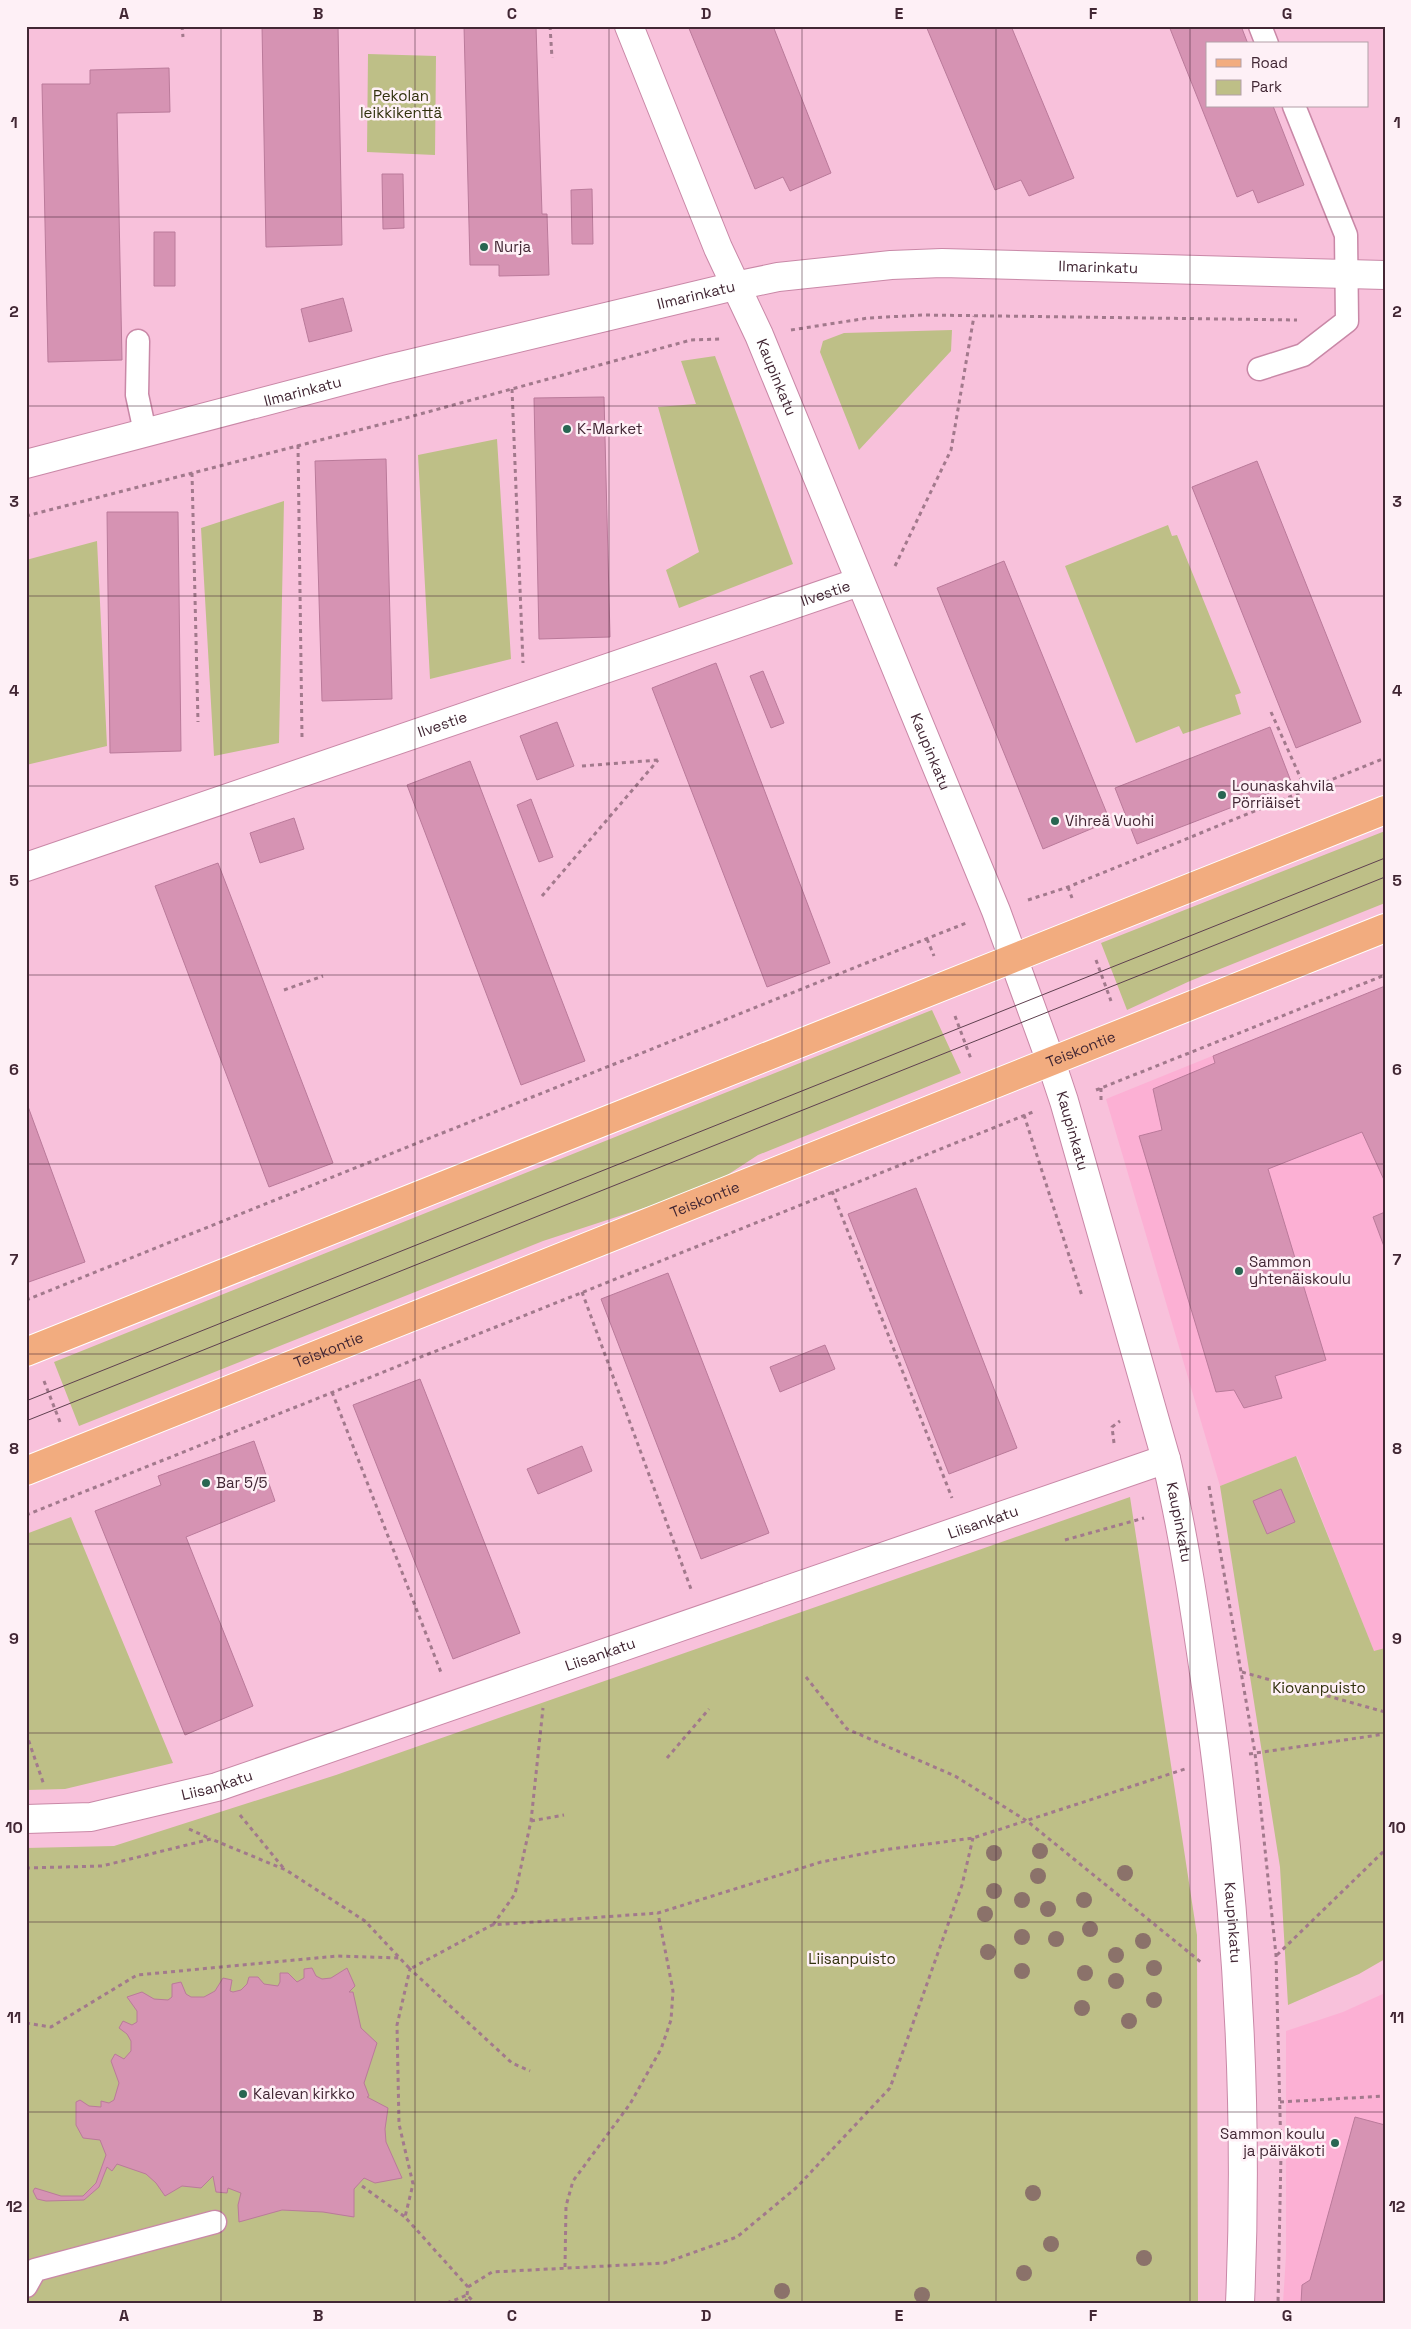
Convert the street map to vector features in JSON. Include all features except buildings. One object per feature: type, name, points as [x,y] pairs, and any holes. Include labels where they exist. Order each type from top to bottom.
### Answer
[{"type":"main road","points":[[29,1351],[1385,810]]},
{"type":"main road","name":"Teiskontie","points":[[26,1471],[982,1091],[1385,928]]},
{"type":"street","name":"Kaupinkatu","points":[[629,26],[735,286],[759,334],[1014,958],[1064,1101],[1166,1458],[1178,1509],[1202,1657],[1217,1761],[1236,1942],[1242,2086],[1240,2303]]},
{"type":"street","name":"Ilmarinkatu","points":[[26,464],[388,369],[735,286],[788,276],[891,265],[942,263],[1385,275]]},
{"type":"street","name":"Ilvestie","points":[[26,866],[859,582]]},
{"type":"street","name":"Liisankatu","points":[[26,1819],[91,1816],[217,1787],[1166,1458]]},
{"type":"lane","points":[[1260,26],[1266,42]]},
{"type":"lane","points":[[1259,369],[1303,355],[1347,321],[1346,236],[1295,108]]},
{"type":"lane","points":[[138,341],[137,395],[145,432]]},
{"type":"lane","points":[[26,2286],[34,2270],[215,2222]]},
{"type":"path","points":[[182,26],[183,37]]},
{"type":"path","points":[[550,26],[552,58]]},
{"type":"path","points":[[895,566],[950,450],[974,316]]},
{"type":"path","points":[[802,329],[868,318],[974,316],[1347,321]]},
{"type":"path","points":[[26,516],[512,389],[691,340]]},
{"type":"path","points":[[512,389],[524,696]]},
{"type":"path","points":[[298,445],[301,773]]},
{"type":"path","points":[[192,473],[198,722]]},
{"type":"path","points":[[1271,712],[1306,790]]},
{"type":"path","points":[[26,1300],[996,911],[1068,887],[1385,758]]},
{"type":"path","points":[[542,896],[658,760],[582,766]]},
{"type":"path","points":[[1068,887],[1138,1072]]},
{"type":"path","points":[[927,939],[982,1091]]},
{"type":"path","points":[[26,1515],[832,1191],[1385,975]]},
{"type":"path","points":[[284,990],[323,976]]},
{"type":"path","points":[[1024,1116],[1084,1300]]},
{"type":"path","points":[[832,1191],[954,1504]]},
{"type":"path","points":[[582,1292],[692,1594]]},
{"type":"path","points":[[29,1351],[88,1490]]},
{"type":"path","points":[[332,1392],[443,1678]]},
{"type":"path","points":[[1065,1540],[1151,1516],[1122,1420]]},
{"type":"path","points":[[1242,1672],[1385,1712]]},
{"type":"path","points":[[492,1926],[515,1894],[531,1822],[547,1673]]},
{"type":"path","points":[[806,1676],[847,1728],[955,1776],[1027,1821],[1209,1969]]},
{"type":"path","points":[[667,1758],[709,1709]]},
{"type":"path","points":[[26,1733],[53,1818]]},
{"type":"path","points":[[531,1822],[564,1815]]},
{"type":"path","points":[[405,2217],[413,2184],[399,2124],[397,2025],[410,1970],[492,1926],[658,1913],[821,1862],[883,1850],[973,1838],[1027,1821]]},
{"type":"path","points":[[468,2287],[492,2272],[664,2263],[737,2237],[796,2188],[890,2088],[962,1885],[973,1838]]},
{"type":"path","points":[[26,1868],[102,1866],[211,1839],[286,1870],[365,1920],[410,1970],[512,2063],[530,2071]]},
{"type":"path","points":[[1276,1955],[1385,1850]]},
{"type":"path","points":[[565,2267],[566,2206],[574,2181],[630,2104],[661,2049],[671,2020],[673,1991],[658,1913]]},
{"type":"path","points":[[26,2023],[51,2027],[137,1975],[337,1956],[399,1958]]},
{"type":"path","points":[[1280,2102],[1385,2096]]},
{"type":"path","points":[[362,2186],[405,2217],[468,2287],[466,2303]]},
{"type":"path","points":[[447,2303],[467,2295]]},
{"type":"path","points":[[467,2295],[475,2303]]},
{"type":"shaded area","points":[[1385,986],[1385,1648],[1374,1652],[1297,1456],[1220,1486],[1106,1099]]},
{"type":"shaded area","name":"Sammon koulu ja päiväkoti","points":[[1385,1993],[1385,2303],[1283,2303],[1286,2255],[1286,2031],[1343,2012]]},
{"type":"green space","name":"Pekolan leikkikenttä","points":[[368,54],[436,56],[435,155],[367,152]]},
{"type":"green space","points":[[952,330],[951,351],[859,450],[820,352],[823,341],[844,333]]},
{"type":"green space","points":[[715,356],[793,564],[679,608],[666,570],[699,552],[658,407],[696,404],[681,361]]},
{"type":"green space","points":[[497,439],[511,659],[430,679],[418,455]]},
{"type":"green space","points":[[284,501],[279,743],[214,756],[201,528]]},
{"type":"green space","points":[[1168,525],[1172,536],[1177,535],[1241,693],[1235,695],[1241,714],[1183,734],[1179,726],[1136,743],[1065,566]]},
{"type":"green space","points":[[97,541],[107,746],[26,765],[26,560]]},
{"type":"green space","points":[[1385,831],[1385,903],[1190,981],[1127,1010],[1101,943]]},
{"type":"green space","points":[[932,1010],[961,1073],[758,1155],[712,1185],[543,1241],[79,1426],[54,1362]]},
{"type":"green space","name":"Kiovanpuisto","points":[[1296,1456],[1374,1651],[1385,1648],[1385,1959],[1359,1974],[1288,2005],[1280,1867],[1220,1486]]},
{"type":"green space","name":"Liisanpuisto","points":[[1130,1497],[1197,1935],[1198,2303],[26,2303],[26,1848],[114,1846],[336,1775]]},
{"type":"green space","points":[[71,1517],[173,1763],[65,1789],[26,1790],[26,1534]]},
{"type":"tram line","points":[[26,1401],[1385,858]]},
{"type":"tram line","points":[[26,1421],[1385,877]]},
{"type":"place","name":"Nurja","points":[[484,247]]},
{"type":"place","name":"K-Market","points":[[567,429]]},
{"type":"place","name":"Lounaskahvila Pörriäiset","points":[[1222,795]]},
{"type":"place","name":"Vihreä Vuohi","points":[[1055,821]]},
{"type":"place","name":"Sammon yhtenäiskoulu","points":[[1239,1271]]},
{"type":"place","name":"Bar 5/5","points":[[206,1483]]},
{"type":"place","name":"Kalevan kirkko","points":[[243,2094]]},
{"type":"place","name":"Sammon koulu ja päiväkoti","points":[[1335,2143]]}]
